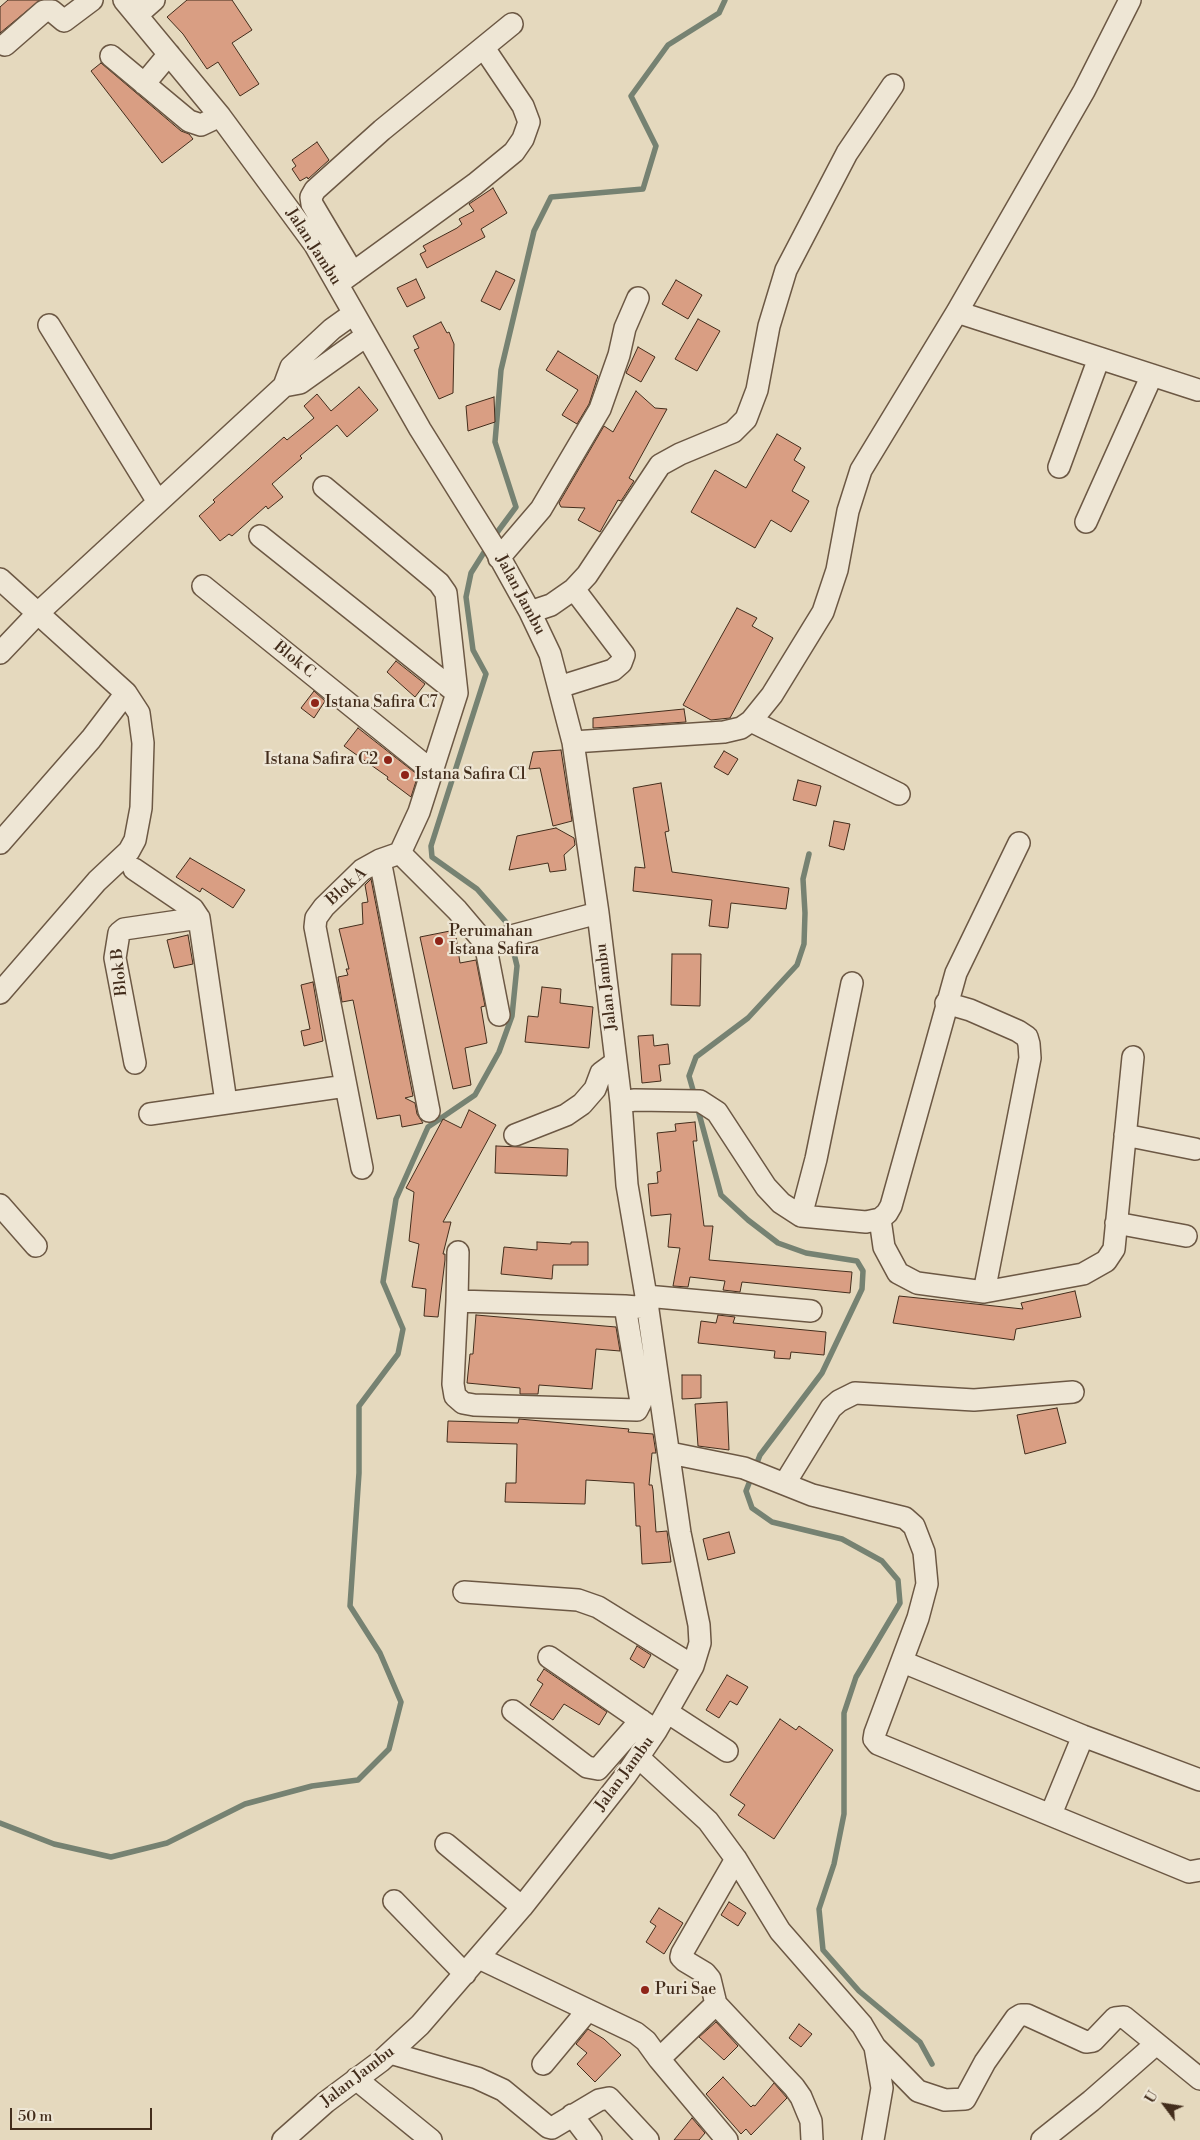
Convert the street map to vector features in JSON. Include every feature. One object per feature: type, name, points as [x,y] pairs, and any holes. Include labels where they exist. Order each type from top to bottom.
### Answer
[{"type":"street","points":[[5,45],[49,9],[64,21],[92,0]]},
{"type":"street","points":[[130,7],[154,0]]},
{"type":"street","points":[[573,742],[692,733],[712,734],[741,728],[751,721],[772,695],[823,612],[837,570],[848,511],[860,470],[957,312],[1084,91],[1130,0]]},
{"type":"street","name":"Jalan Jambu","points":[[130,7],[220,116],[315,245],[345,279],[353,314],[420,429],[493,547],[530,612],[550,654],[573,742],[598,913],[621,1102],[626,1185],[647,1302],[680,1533],[699,1625],[700,1643],[693,1666],[667,1712],[648,1726],[638,1757],[522,1907],[420,2024],[390,2053],[326,2102],[283,2140]]},
{"type":"street","points":[[484,48],[498,65],[523,106],[529,122],[523,139],[514,152],[474,184],[345,279],[312,204],[311,197],[315,190],[382,130],[512,24]]},
{"type":"street","points":[[144,84],[169,54]]},
{"type":"street","points":[[111,56],[189,121],[201,125],[220,116]]},
{"type":"street","points":[[530,612],[551,605],[574,589],[587,575],[660,465],[680,454],[733,432],[746,419],[757,390],[769,326],[786,270],[847,153],[893,85]]},
{"type":"street","points":[[493,547],[541,509],[600,408],[619,355],[625,328],[638,298]]},
{"type":"street","points":[[957,312],[1198,390]]},
{"type":"street","points":[[0,653],[38,613],[284,386],[291,367],[332,329],[353,314]]},
{"type":"street","points":[[49,325],[158,502]]},
{"type":"street","points":[[284,386],[300,384],[366,336]]},
{"type":"street","points":[[1059,467],[1099,358]]},
{"type":"street","points":[[1086,522],[1152,375]]},
{"type":"street","points":[[324,487],[439,583],[446,593],[457,692],[419,812],[400,853],[380,860]]},
{"type":"street","points":[[260,536],[457,692]]},
{"type":"street","points":[[0,579],[126,693],[139,713],[143,743],[141,808],[135,840],[129,851],[97,882],[0,993]]},
{"type":"street","name":"Blok C","points":[[203,586],[432,771]]},
{"type":"street","points":[[559,687],[613,670],[621,663],[624,654],[574,589]]},
{"type":"street","points":[[0,843],[91,739],[126,693]]},
{"type":"street","points":[[751,721],[899,794]]},
{"type":"street","points":[[621,1102],[700,1101],[716,1112],[766,1188],[781,1203],[801,1216],[866,1222],[880,1219],[891,1206],[946,1003],[956,973],[1019,843]]},
{"type":"street","points":[[400,853],[491,942],[499,1015]]},
{"type":"street","name":"Blok A","points":[[362,1168],[315,927],[316,918],[324,907],[362,870],[380,860],[430,1111]]},
{"type":"street","points":[[134,869],[193,909],[199,918],[226,1102]]},
{"type":"street","points":[[491,942],[598,913]]},
{"type":"street","name":"Blok B","points":[[135,1063],[115,958],[119,933],[124,929],[199,918]]},
{"type":"street","points":[[801,1216],[816,1159],[852,983]]},
{"type":"street","points":[[946,1003],[970,1010],[1018,1031],[1027,1037],[1029,1044],[1030,1058],[984,1292]]},
{"type":"street","points":[[880,1219],[884,1247],[898,1273],[917,1283],[984,1292],[1083,1274],[1106,1261],[1114,1249],[1133,1056]]},
{"type":"street","points":[[515,1135],[566,1115],[582,1104],[594,1090],[601,1073],[616,1062]]},
{"type":"street","points":[[150,1114],[346,1086]]},
{"type":"street","points":[[1125,1135],[1195,1149]]},
{"type":"street","points":[[0,1205],[36,1246]]},
{"type":"street","points":[[1116,1223],[1186,1236]]},
{"type":"street","points":[[458,1252],[453,1390],[459,1400],[474,1405],[637,1410],[641,1402],[625,1306]]},
{"type":"street","points":[[457,1301],[625,1306],[647,1302],[811,1311]]},
{"type":"street","points":[[776,1479],[831,1408],[839,1401],[855,1393],[974,1400],[1073,1392]]},
{"type":"street","points":[[670,1454],[744,1468],[776,1479],[812,1495],[905,1518],[914,1526],[922,1546],[927,1584],[918,1618],[875,1734],[876,1742],[1189,1872],[1200,1870]]},
{"type":"street","points":[[464,1592],[578,1600],[598,1607],[693,1666]]},
{"type":"street","points":[[513,1711],[587,1767],[598,1769],[648,1726],[549,1657]]},
{"type":"street","points":[[902,1662],[1083,1736],[1200,1780]]},
{"type":"street","points":[[667,1712],[727,1751]]},
{"type":"street","points":[[1051,1814],[1083,1736]]},
{"type":"street","points":[[638,1757],[708,1821],[736,1858],[780,1931],[862,2025],[875,2047],[918,2091],[945,2100],[965,2099],[985,2062],[1016,2018],[1027,2014],[1086,2042],[1093,2041],[1115,2018],[1124,2017],[1200,2079]]},
{"type":"street","points":[[446,1844],[522,1907]]},
{"type":"street","points":[[736,1858],[682,1953],[681,1958],[705,1972],[710,1979],[716,2004],[794,2087],[811,2121],[812,2140]]},
{"type":"street","points":[[394,1901],[465,1974]]},
{"type":"street","points":[[479,1958],[636,2033],[646,2041],[658,2059],[726,2140]]},
{"type":"street","points":[[658,2059],[716,2004]]},
{"type":"street","points":[[543,2064],[588,2010]]},
{"type":"street","points":[[1042,2140],[1091,2101],[1156,2044]]},
{"type":"street","points":[[872,2140],[882,2088],[875,2047]]},
{"type":"street","points":[[390,2053],[477,2078],[502,2090],[548,2127],[552,2128],[599,2100],[608,2098],[648,2140]]},
{"type":"street","points":[[356,2079],[431,2140]]},
{"type":"street","points":[[572,2115],[592,2140]]},
{"type":"building","points":[[8,0],[40,0],[0,33],[0,7]]},
{"type":"building","points":[[187,0],[232,0],[252,30],[232,43],[259,84],[240,96],[218,62],[207,69],[183,34],[167,17]]},
{"type":"building","points":[[101,63],[193,139],[162,163],[91,71]]},
{"type":"building","points":[[317,142],[329,160],[308,179],[307,177],[300,181],[292,169],[296,166],[292,160]]},
{"type":"building","points":[[493,188],[507,213],[481,229],[485,237],[427,268],[420,254],[426,251],[423,246],[462,224],[459,219],[474,211],[469,204]]},
{"type":"building","points":[[496,271],[515,280],[500,310],[481,301]]},
{"type":"building","points":[[416,279],[425,298],[407,307],[397,288]]},
{"type":"building","points":[[676,280],[702,295],[688,319],[662,304]]},
{"type":"building","points":[[698,319],[720,331],[697,371],[675,359]]},
{"type":"building","points":[[441,322],[447,333],[449,332],[454,344],[453,393],[439,399],[414,350],[419,348],[413,336]]},
{"type":"building","points":[[638,347],[655,357],[641,382],[626,373]]},
{"type":"building","points":[[558,351],[598,376],[589,404],[577,424],[562,415],[578,390],[546,370]]},
{"type":"building","points":[[359,387],[378,410],[347,437],[337,425],[300,456],[302,458],[272,484],[283,497],[268,509],[266,506],[232,536],[229,534],[220,541],[199,516],[215,502],[213,500],[284,437],[287,440],[314,418],[304,406],[317,394],[331,411]]},
{"type":"building","points":[[636,391],[655,408],[667,409],[629,478],[634,481],[621,501],[618,500],[600,532],[578,520],[585,508],[561,507],[559,503],[604,426],[613,432]]},
{"type":"building","points":[[494,397],[495,422],[468,431],[466,406]]},
{"type":"building","points":[[777,434],[801,448],[794,460],[805,467],[792,491],[809,501],[791,532],[771,520],[755,548],[691,512],[715,470],[746,488]]},
{"type":"building","points":[[737,608],[757,618],[752,626],[773,638],[730,718],[711,720],[683,705]]},
{"type":"building","points":[[396,661],[425,684],[415,697],[387,672]]},
{"type":"building","name":"Istana Safira C7","points":[[314,691],[325,701],[314,718],[301,708]]},
{"type":"building","points":[[684,709],[686,722],[593,728],[593,718]]},
{"type":"building","points":[[358,728],[418,775],[411,797],[387,779],[388,777],[344,746]]},
{"type":"building","points":[[561,750],[572,821],[553,826],[540,768],[529,769],[533,752]]},
{"type":"building","points":[[724,751],[738,759],[728,775],[714,767]]},
{"type":"building","points":[[798,780],[821,786],[816,806],[793,800]]},
{"type":"building","points":[[661,783],[669,831],[665,832],[672,872],[789,888],[786,909],[731,903],[728,928],[709,926],[712,900],[633,891],[635,867],[645,868],[633,788]]},
{"type":"building","points":[[834,821],[850,824],[844,850],[829,846]]},
{"type":"building","points":[[556,828],[574,838],[575,845],[564,855],[566,870],[550,872],[548,863],[509,870],[517,836]]},
{"type":"building","points":[[190,858],[245,890],[233,908],[202,888],[200,892],[176,877]]},
{"type":"building","points":[[371,879],[413,1096],[405,1098],[415,1103],[417,1114],[423,1123],[402,1127],[400,1115],[377,1119],[353,1000],[342,1002],[338,977],[348,975],[346,969],[349,969],[339,929],[363,924],[362,903],[368,902],[365,885]]},
{"type":"building","points":[[455,930],[460,963],[476,960],[485,1006],[481,1007],[487,1043],[465,1048],[471,1085],[453,1089],[420,937]]},
{"type":"building","points":[[188,935],[193,964],[174,968],[167,940]]},
{"type":"building","points":[[672,954],[701,954],[700,1006],[671,1005]]},
{"type":"building","points":[[313,982],[323,1041],[304,1046],[301,1031],[310,1029],[301,985]]},
{"type":"building","points":[[542,987],[561,989],[560,1003],[593,1007],[589,1048],[525,1042],[528,1016],[538,1017]]},
{"type":"building","points":[[653,1035],[654,1046],[668,1044],[670,1064],[659,1065],[661,1081],[642,1083],[638,1036]]},
{"type":"building","points":[[469,1110],[496,1125],[443,1222],[451,1222],[443,1254],[445,1254],[445,1260],[438,1317],[424,1316],[426,1289],[412,1287],[419,1244],[409,1241],[414,1192],[406,1188],[443,1119],[461,1128]]},
{"type":"building","points":[[695,1122],[697,1141],[693,1141],[704,1226],[713,1226],[709,1260],[852,1272],[850,1293],[742,1282],[740,1292],[723,1290],[725,1281],[690,1277],[688,1287],[673,1286],[680,1248],[668,1247],[671,1214],[651,1216],[648,1184],[658,1183],[657,1172],[661,1171],[657,1133],[676,1131],[675,1124]]},
{"type":"building","points":[[496,1146],[568,1149],[567,1176],[495,1173]]},
{"type":"building","points":[[537,1242],[571,1244],[571,1242],[588,1242],[588,1265],[553,1265],[552,1279],[501,1274],[504,1247],[537,1250]]},
{"type":"building","points":[[1075,1291],[1081,1317],[1016,1329],[1014,1340],[893,1323],[899,1296],[1023,1309],[1021,1303]]},
{"type":"building","points":[[476,1315],[616,1327],[620,1351],[596,1349],[592,1389],[539,1385],[538,1394],[520,1394],[520,1388],[467,1383],[470,1354],[473,1354]]},
{"type":"building","points":[[718,1315],[735,1317],[733,1323],[826,1332],[824,1355],[791,1352],[790,1359],[774,1358],[775,1351],[698,1343],[701,1321],[716,1323]]},
{"type":"building","points":[[682,1375],[701,1375],[701,1398],[682,1399]]},
{"type":"building","points":[[727,1402],[729,1450],[698,1446],[695,1404]]},
{"type":"building","points":[[1057,1408],[1066,1443],[1025,1454],[1017,1415]]},
{"type":"building","points":[[519,1419],[629,1429],[628,1432],[653,1434],[656,1453],[652,1453],[649,1485],[652,1485],[653,1490],[656,1532],[667,1531],[671,1562],[642,1564],[640,1526],[636,1526],[634,1483],[586,1480],[585,1504],[505,1502],[506,1483],[516,1483],[517,1444],[447,1442],[448,1421],[518,1423]]},
{"type":"building","points":[[729,1532],[735,1553],[708,1560],[703,1539]]},
{"type":"building","points":[[637,1646],[651,1655],[644,1668],[630,1659]]},
{"type":"building","points":[[544,1669],[607,1712],[599,1725],[564,1704],[553,1720],[530,1705],[543,1684],[537,1680]]},
{"type":"building","points":[[727,1675],[748,1687],[737,1705],[730,1701],[719,1718],[706,1710]]},
{"type":"building","points":[[780,1719],[796,1730],[799,1726],[833,1750],[774,1839],[738,1815],[745,1805],[730,1795]]},
{"type":"building","points":[[729,1902],[746,1913],[738,1926],[721,1915]]},
{"type":"building","points":[[659,1908],[683,1923],[664,1954],[646,1942],[656,1926],[650,1922]]},
{"type":"building","points":[[716,2022],[738,2046],[724,2060],[699,2037]]},
{"type":"building","points":[[799,2024],[812,2034],[801,2047],[789,2038]]},
{"type":"building","points":[[588,2029],[604,2039],[621,2055],[595,2082],[577,2064],[587,2053],[576,2044]]},
{"type":"building","points":[[723,2077],[751,2107],[755,2106],[774,2083],[787,2098],[751,2135],[746,2129],[741,2134],[706,2094]]},
{"type":"building","points":[[692,2118],[705,2133],[699,2140],[674,2140]]},
{"type":"waterway","points":[[493,538],[516,507],[495,442],[501,370],[534,231],[551,197],[643,189],[656,146],[631,96],[668,45],[719,13],[725,0]]},
{"type":"waterway","points":[[488,546],[471,573],[466,597],[473,650],[486,674],[431,846],[432,857],[477,889],[506,922],[509,932]]},
{"type":"waterway","points":[[695,1097],[689,1076],[696,1057],[748,1018],[797,965],[804,944],[803,879],[809,854]]},
{"type":"waterway","points":[[0,1823],[54,1844],[111,1857],[167,1843],[245,1804],[312,1786],[358,1780],[389,1749],[401,1702],[380,1653],[350,1606],[359,1473],[359,1406],[398,1354],[403,1329],[383,1282],[396,1199],[428,1127],[475,1095],[499,1052],[512,1016],[517,966],[511,941]]},
{"type":"waterway","points":[[697,1106],[721,1195],[748,1220],[778,1243],[806,1253],[857,1261],[863,1271],[862,1289],[822,1373],[760,1455],[746,1491],[752,1508],[772,1522],[842,1539],[882,1561],[898,1580],[900,1603],[856,1677],[844,1713],[844,1814],[834,1864],[819,1909],[823,1950],[859,1991],[920,2042],[932,2064]]},
{"type":"place","name":"Istana Safira C7","points":[[315,703]]},
{"type":"place","name":"Istana Safira C2","points":[[388,760]]},
{"type":"place","name":"Istana Safira C1","points":[[405,775]]},
{"type":"place","name":"Perumahan Istana Safira","points":[[439,941]]},
{"type":"place","name":"Puri Sae","points":[[645,1990]]}]
